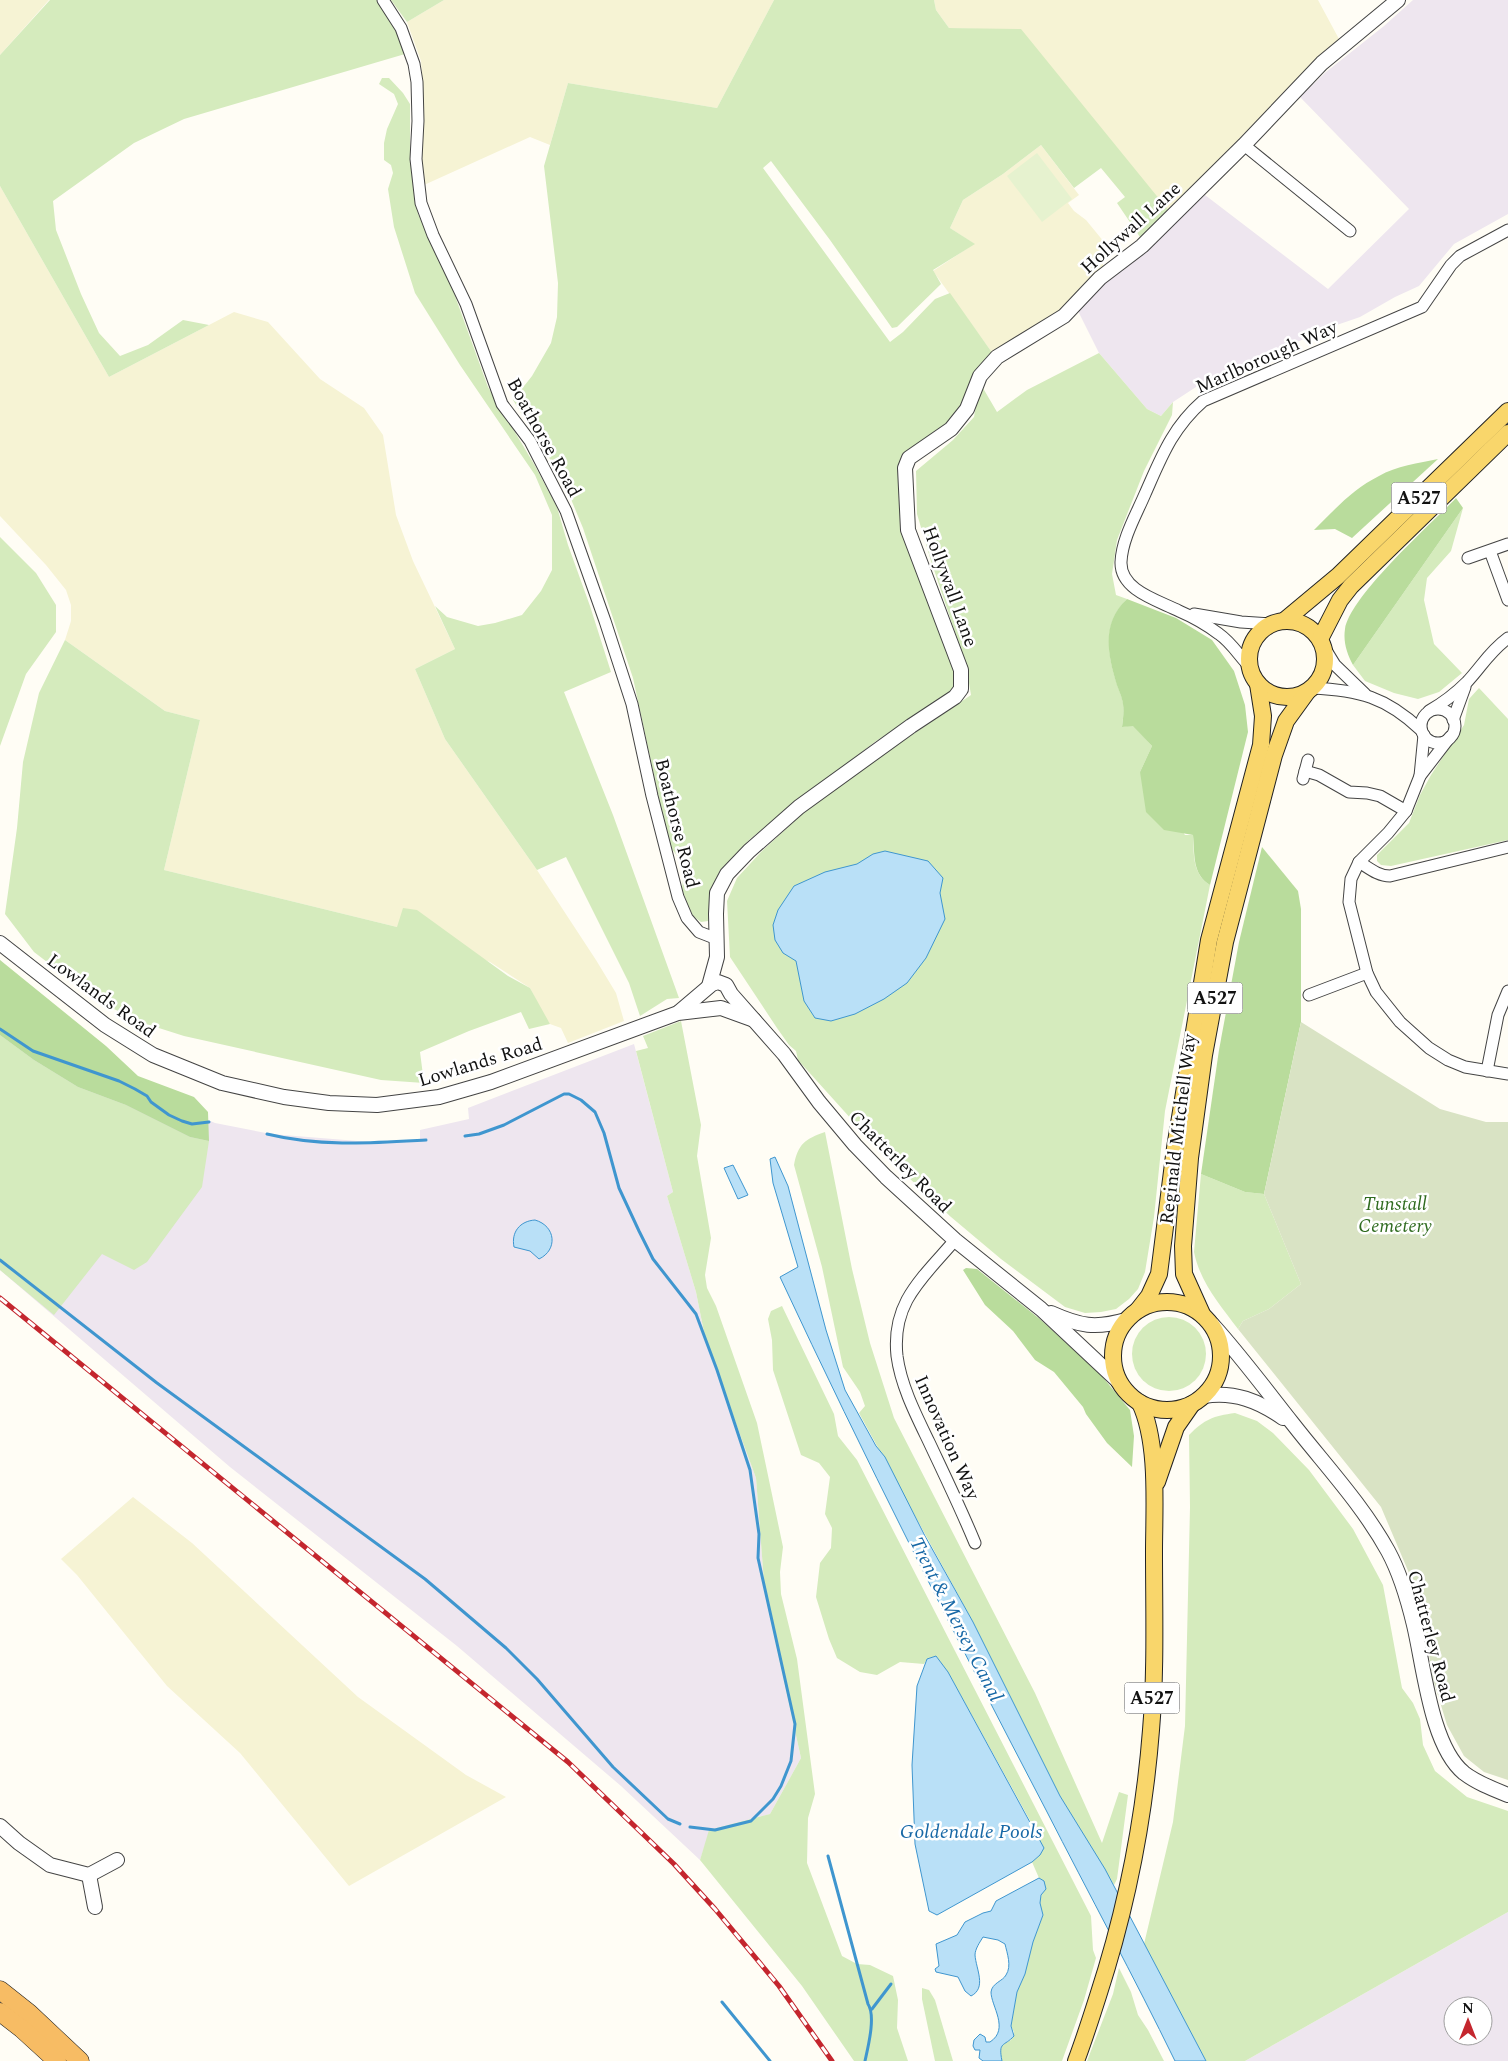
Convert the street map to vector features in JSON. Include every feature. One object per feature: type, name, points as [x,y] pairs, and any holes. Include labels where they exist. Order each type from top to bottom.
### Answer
[{"type":"highway","points":[[0,1990],[86,2061]]},
{"type":"highway","points":[[0,2012],[57,2061]]},
{"type":"highway","points":[[29,2013],[80,2061]]},
{"type":"main road","name":"A527","points":[[1278,622],[1338,576],[1508,411]]},
{"type":"main road","name":"A527","points":[[1322,643],[1340,600],[1350,586],[1508,433]]},
{"type":"main road","points":[[1293,621],[1305,625],[1322,643],[1325,667],[1321,677],[1309,690],[1296,696],[1277,696],[1265,690],[1258,684],[1250,667],[1249,653],[1254,640],[1259,633],[1278,622],[1293,621]]},
{"type":"main road","name":"Reginald Mitchell Way","points":[[1132,1315],[1154,1286],[1162,1260],[1175,1148],[1209,940],[1261,745],[1263,716],[1258,684]]},
{"type":"main road","name":"Reginald Mitchell Way","points":[[1207,1319],[1184,1274],[1182,1254],[1186,1196],[1204,1055],[1226,942],[1274,755],[1286,721],[1309,690]]},
{"type":"main road","points":[[1132,1315],[1148,1304],[1166,1301],[1192,1307],[1207,1319]]},
{"type":"main road","name":"A527","points":[[1076,2061],[1108,1964],[1126,1897],[1141,1820],[1151,1727],[1154,1662],[1155,1489],[1146,1418],[1140,1403],[1121,1384],[1114,1367],[1113,1347],[1118,1332],[1132,1315]]},
{"type":"main road","name":"A527","points":[[1155,1489],[1176,1427],[1218,1377],[1222,1359],[1220,1341],[1207,1319]]},
{"type":"main road","name":"A527","points":[[1140,1403],[1162,1410],[1176,1409],[1198,1400]]},
{"type":"street","name":"Boathorse Road","points":[[383,0],[401,28],[414,64],[417,82],[418,121],[416,159],[421,203],[433,235],[466,304],[502,404],[530,441],[566,512],[606,621],[632,704],[652,796],[678,897],[687,918],[699,932],[718,939]]},
{"type":"street","name":"Hollywall Lane","points":[[707,989],[717,957],[717,893],[727,874],[749,851],[814,795],[955,697],[961,689],[962,670],[908,530],[905,468],[909,458],[951,429],[967,409],[980,376],[997,357],[1064,316],[1100,278],[1142,246],[1244,145],[1322,63],[1398,0]]},
{"type":"street","points":[[1244,145],[1350,231]]},
{"type":"street","name":"Marlborough Way","points":[[1250,667],[1230,642],[1210,627],[1148,597],[1136,589],[1123,574],[1121,564],[1128,534],[1168,443],[1187,415],[1203,401],[1422,307],[1451,265],[1460,256],[1508,230]]},
{"type":"street","points":[[1468,558],[1508,544]]},
{"type":"street","points":[[1490,551],[1508,600]]},
{"type":"street","name":"Marlborough Way","points":[[1180,611],[1216,619],[1278,622]]},
{"type":"street","points":[[1508,638],[1487,656],[1468,681],[1460,697],[1450,737],[1420,776],[1406,811],[1388,833],[1359,862],[1351,879],[1349,902],[1367,973],[1376,992],[1387,1008],[1414,1036],[1429,1048],[1456,1063],[1508,1074]]},
{"type":"street","points":[[1322,643],[1336,665],[1365,694]]},
{"type":"street","points":[[1420,776],[1421,722],[1427,713],[1468,681]]},
{"type":"street","points":[[1309,690],[1344,690],[1365,694],[1389,706],[1430,741],[1438,742],[1450,737]]},
{"type":"street","points":[[1389,706],[1427,713],[1434,709],[1445,711],[1453,720]]},
{"type":"street","points":[[1305,770],[1319,775],[1349,792],[1380,796],[1406,811]]},
{"type":"street","points":[[1359,862],[1383,876],[1390,876],[1508,848]]},
{"type":"street","name":"Lowlands Road","points":[[0,943],[105,1025],[153,1055],[222,1083],[284,1097],[329,1103],[377,1105],[439,1097],[491,1082],[678,1013],[718,1008]]},
{"type":"street","name":"Hollywall Lane","points":[[717,957],[730,991]]},
{"type":"street","points":[[1314,989],[1367,973]]},
{"type":"street","points":[[718,982],[730,991],[729,1002],[718,1008],[708,1003],[705,995],[707,989],[718,982]]},
{"type":"street","name":"Lowlands Road","points":[[678,1013],[707,989]]},
{"type":"street","name":"Chatterley Road","points":[[730,991],[784,1054],[819,1102],[859,1149],[955,1240],[1041,1309],[1121,1384]]},
{"type":"street","points":[[1487,1070],[1498,1016],[1508,991]]},
{"type":"street","name":"Chatterley Road","points":[[718,1008],[754,1020]]},
{"type":"street","name":"Innovation Way","points":[[955,1240],[923,1277],[907,1300],[899,1320],[896,1344],[900,1369],[916,1414],[975,1543]]},
{"type":"street","name":"Chatterley Road","points":[[1041,1309],[1074,1323],[1088,1326],[1101,1326],[1132,1315]]},
{"type":"street","name":"Chatterley Road","points":[[1207,1319],[1239,1353],[1292,1424],[1364,1513],[1388,1551],[1402,1582],[1414,1623],[1435,1720],[1444,1747],[1452,1760],[1464,1773],[1481,1784],[1508,1795]]},
{"type":"street","name":"Chatterley Road","points":[[1198,1400],[1227,1394],[1244,1397],[1265,1405],[1292,1424]]},
{"type":"street","points":[[0,1826],[19,1843],[50,1865],[89,1875],[117,1860]]},
{"type":"street","points":[[89,1875],[95,1907]]},
{"type":"shaded area","points":[[0,0],[49,0],[0,55]]},
{"type":"shaded area","points":[[444,0],[774,0],[717,108],[568,83],[550,145],[530,137],[424,185],[420,153],[423,90],[421,61],[407,22]]},
{"type":"shaded area","points":[[934,0],[1318,0],[1339,39],[1298,78],[1169,211],[978,29],[949,28],[936,10]]},
{"type":"shaded area","points":[[1413,0],[1508,0],[1508,214],[1454,244],[1419,286],[1360,317],[1331,327],[1196,387],[1173,402],[1161,416],[1147,409],[1099,353],[1078,311],[1100,283],[1146,249],[1205,195],[1328,289],[1409,209],[1300,97],[1326,72],[1384,26]]},
{"type":"shaded area","points":[[1041,145],[1079,195],[1068,203],[1074,211],[1086,220],[1109,248],[1101,257],[1104,268],[1082,286],[1053,319],[993,354],[933,271],[974,244],[950,228],[963,200],[1003,174]]},
{"type":"shaded area","points":[[0,186],[109,377],[234,312],[268,322],[320,379],[364,408],[383,435],[396,515],[413,561],[455,649],[415,669],[445,739],[537,870],[596,960],[616,993],[624,1021],[568,1043],[561,1028],[550,1024],[543,1014],[530,988],[490,962],[397,927],[164,870],[200,720],[165,711],[65,640],[71,621],[71,605],[66,590],[46,565],[0,516]]},
{"type":"shaded area","points":[[0,960],[135,1088],[215,1123],[271,1134],[370,1142],[420,1142],[420,1130],[469,1119],[468,1108],[634,1044],[673,1192],[667,1196],[696,1292],[706,1342],[756,1478],[765,1595],[801,1758],[770,1814],[710,1830],[700,1860],[621,1786],[457,1646],[230,1467],[0,1270]]},
{"type":"shaded area","points":[[133,1497],[192,1543],[358,1697],[466,1775],[506,1797],[349,1886],[240,1753],[167,1686],[77,1575],[61,1559]]},
{"type":"shaded area","points":[[1508,1912],[1508,2061],[1245,2061]]},
{"type":"green space","points":[[50,0],[377,0],[393,26],[405,54],[184,119],[134,143],[53,201],[56,230],[81,294],[99,333],[120,356],[148,345],[183,320],[209,325],[109,377],[0,186],[0,55]]},
{"type":"green space","points":[[391,0],[444,0],[407,22]]},
{"type":"green space","points":[[774,0],[934,0],[936,10],[949,28],[1021,29],[1169,211],[1142,240],[1117,203],[1125,197],[1101,168],[1074,188],[1041,145],[1003,174],[963,200],[950,228],[975,244],[933,270],[941,284],[897,327],[892,328],[771,161],[763,168],[890,342],[903,332],[935,299],[950,293],[993,354],[961,409],[945,428],[917,446],[903,503],[958,677],[953,693],[876,741],[750,839],[720,870],[713,885],[709,902],[710,916],[708,921],[701,922],[693,916],[682,889],[683,864],[669,845],[633,678],[583,528],[563,480],[513,400],[532,376],[551,343],[557,317],[558,283],[544,166],[568,83],[717,108]]},
{"type":"green space","points":[[382,78],[389,78],[410,104],[410,148],[418,214],[446,271],[488,387],[557,507],[611,672],[564,692],[613,815],[679,998],[667,999],[640,1016],[629,983],[566,857],[537,870],[445,739],[415,669],[455,649],[435,606],[447,617],[478,626],[522,615],[541,591],[552,570],[552,515],[535,475],[460,365],[415,293],[394,227],[388,189],[393,173],[391,165],[384,160],[384,143],[387,129],[398,104],[394,94],[379,84]]},
{"type":"green space","points":[[1037,153],[1072,199],[1042,222],[1007,176]]},
{"type":"green space","points":[[1099,353],[1147,409],[1161,416],[1173,402],[1172,415],[1144,471],[1117,540],[1112,574],[1116,595],[1127,599],[1114,617],[1109,638],[1109,648],[1113,670],[1123,703],[1122,727],[1133,725],[1152,746],[1140,772],[1185,835],[1193,835],[1197,869],[1204,880],[1210,885],[1165,1111],[1154,1217],[1145,1272],[1138,1289],[1116,1309],[1085,1313],[1065,1307],[1001,1259],[951,1217],[880,1151],[798,1060],[796,1051],[789,1045],[777,1028],[730,957],[727,901],[737,878],[761,852],[823,795],[971,695],[966,665],[917,514],[916,471],[953,440],[974,417],[980,383],[997,412],[1027,390]]},
{"type":"green space","points":[[1438,459],[1352,538],[1335,529],[1314,530],[1344,500],[1370,481],[1408,465]]},
{"type":"green space","points":[[1456,498],[1463,508],[1353,665],[1345,643],[1345,629],[1350,615],[1361,598],[1393,561]]},
{"type":"green space","points":[[1463,508],[1451,551],[1427,578],[1424,600],[1434,644],[1462,673],[1439,692],[1418,699],[1394,693],[1365,681],[1353,665]]},
{"type":"green space","points":[[0,537],[36,573],[56,605],[56,632],[26,674],[0,746]]},
{"type":"green space","points":[[1127,599],[1176,618],[1212,640],[1234,671],[1245,705],[1248,732],[1210,885],[1204,881],[1197,870],[1193,835],[1164,830],[1146,812],[1140,772],[1152,746],[1133,726],[1122,727],[1122,698],[1110,660],[1109,649],[1110,627],[1113,617]]},
{"type":"green space","points":[[65,640],[165,711],[200,720],[164,870],[397,927],[403,908],[417,910],[508,976],[530,988],[550,1024],[529,1029],[521,1012],[420,1052],[424,1083],[381,1080],[184,1036],[140,1022],[98,1001],[34,952],[5,914],[17,828],[23,762],[39,693]]},
{"type":"green space","points":[[1479,688],[1508,719],[1508,840],[1391,866],[1381,865],[1377,861],[1377,855],[1409,823],[1420,795],[1431,775],[1464,725],[1469,699]]},
{"type":"green space","points":[[1262,847],[1298,891],[1301,909],[1301,1022],[1264,1194],[1245,1192],[1201,1174],[1219,1050],[1239,942]]},
{"type":"green space","points":[[0,960],[106,1046],[138,1076],[194,1097],[208,1112],[209,1141],[190,1137],[126,1105],[78,1087],[34,1060],[0,1035]]},
{"type":"green space","points":[[681,1021],[701,1125],[697,1156],[711,1238],[705,1275],[707,1288],[716,1306],[757,1423],[783,1547],[780,1572],[781,1594],[797,1659],[815,1794],[808,1818],[807,1863],[842,1956],[857,1964],[870,1965],[893,1976],[898,2000],[897,2028],[908,2061],[854,2061],[802,1986],[700,1860],[709,1830],[770,1814],[801,1758],[765,1595],[756,1478],[706,1342],[696,1292],[667,1196],[673,1192],[636,1051],[648,1048],[643,1036]]},
{"type":"green space","name":"Tunstall Cemetery","points":[[1301,1022],[1440,1109],[1486,1122],[1508,1122],[1508,1780],[1484,1772],[1464,1756],[1447,1725],[1433,1679],[1420,1599],[1381,1507],[1238,1329],[1243,1321],[1269,1309],[1301,1284],[1264,1194]]},
{"type":"green space","points":[[0,1035],[34,1060],[78,1087],[126,1105],[190,1137],[209,1141],[202,1187],[147,1262],[134,1270],[102,1254],[54,1315],[0,1270]]},
{"type":"green space","points":[[825,1132],[852,1269],[870,1343],[894,1418],[1035,1693],[1102,1843],[1119,1792],[1128,1795],[1117,1879],[1114,1885],[1060,1796],[973,1622],[859,1413],[865,1406],[860,1392],[843,1367],[822,1267],[794,1165],[800,1147],[812,1137]]},
{"type":"green space","points":[[1201,1174],[1245,1192],[1264,1194],[1301,1284],[1269,1309],[1243,1321],[1238,1329],[1206,1283],[1194,1252]]},
{"type":"green space","points":[[966,1268],[977,1269],[1041,1320],[1101,1375],[1130,1410],[1134,1436],[1132,1467],[1107,1443],[1083,1407],[1054,1372],[1035,1360],[1013,1331],[985,1305],[963,1270]]},
{"type":"green space","points":[[782,1306],[834,1414],[838,1436],[857,1460],[1091,1916],[1093,1950],[1096,1958],[1084,2000],[1062,2061],[1002,2061],[1001,2054],[1003,2044],[1011,2040],[1014,2032],[1011,2026],[1017,1992],[1025,1974],[1033,1942],[1043,1915],[1040,1903],[1044,1881],[1039,1878],[1032,1862],[1040,1855],[1038,1835],[948,1672],[936,1656],[927,1659],[924,1664],[900,1662],[877,1675],[860,1672],[837,1658],[829,1639],[816,1597],[820,1563],[831,1548],[832,1528],[825,1514],[830,1477],[819,1463],[801,1455],[773,1370],[772,1340],[768,1319],[771,1311]]},
{"type":"green space","points":[[1169,1317],[1183,1320],[1195,1328],[1203,1340],[1206,1354],[1203,1368],[1195,1380],[1183,1388],[1169,1391],[1155,1388],[1143,1380],[1135,1368],[1132,1354],[1135,1340],[1143,1328],[1155,1320]]},
{"type":"green space","points":[[1235,1413],[1257,1421],[1273,1433],[1309,1470],[1353,1529],[1383,1585],[1402,1688],[1413,1703],[1420,1719],[1423,1745],[1435,1771],[1467,1797],[1508,1811],[1508,1912],[1245,2061],[1206,2061],[1144,1944],[1173,1822],[1185,1726],[1190,1507],[1189,1435],[1210,1419]]},
{"type":"green space","points":[[1119,1968],[1131,1992],[1138,2015],[1164,2061],[1087,2061],[1113,1994]]},
{"type":"green space","points":[[922,1988],[929,1990],[935,2000],[953,2061],[935,2061],[922,1999]]},
{"type":"water","points":[[885,851],[928,861],[943,878],[940,893],[945,919],[926,958],[907,983],[884,999],[855,1014],[831,1021],[815,1018],[804,1001],[796,961],[783,953],[775,940],[773,925],[778,910],[794,886],[825,872],[857,864],[873,854]]},
{"type":"water","name":"Trent & Mersey Canal","points":[[775,1157],[788,1186],[826,1330],[845,1390],[876,1446],[885,1457],[925,1536],[973,1622],[1060,1796],[1105,1869],[1206,2061],[1175,2061],[944,1611],[877,1478],[780,1277],[798,1267],[773,1183],[770,1159]]},
{"type":"water","points":[[733,1165],[748,1195],[738,1199],[724,1168]]},
{"type":"water","points":[[535,1220],[547,1227],[552,1238],[549,1250],[539,1259],[530,1251],[514,1247],[513,1242],[515,1232],[521,1225]]},
{"type":"water","name":"Goldendale Pools","points":[[936,1656],[948,1672],[1044,1848],[1040,1855],[1032,1862],[937,1915],[929,1911],[915,1844],[912,1765],[917,1686],[927,1659]]},
{"type":"water","name":"Goldendale Pools","points":[[1039,1878],[1044,1881],[1046,1889],[1041,1895],[1040,1903],[1043,1915],[1033,1942],[1025,1974],[1017,1992],[1011,2026],[1014,2036],[1001,2047],[1002,2061],[983,2061],[979,2058],[980,2050],[975,2050],[973,2046],[974,2040],[980,2034],[985,2037],[986,2042],[990,2042],[999,2031],[998,2017],[991,1992],[993,1986],[1005,1977],[1009,1968],[1005,1944],[998,1940],[983,1937],[975,1955],[980,1983],[979,1988],[971,1996],[965,1991],[958,1977],[936,1972],[935,1969],[939,1966],[936,1944],[957,1935],[965,1922],[991,1911],[996,1901]]},
{"type":"waterway","points":[[0,1029],[33,1051],[119,1081],[135,1089],[147,1096],[151,1102],[169,1115],[182,1121],[192,1124],[209,1122]]},
{"type":"waterway","points":[[465,1136],[479,1134],[504,1125],[564,1094],[569,1094],[581,1100],[595,1112],[604,1133],[619,1188],[639,1231],[653,1259],[696,1314],[717,1370],[750,1470],[759,1534],[758,1558],[795,1724],[791,1761],[781,1786],[773,1799],[751,1821],[715,1830],[690,1827]]},
{"type":"waterway","points":[[267,1134],[307,1141],[327,1142],[366,1143],[426,1140]]},
{"type":"waterway","points":[[0,1260],[157,1383],[425,1579],[506,1648],[537,1679],[613,1767],[668,1819],[680,1824]]},
{"type":"waterway","points":[[828,1856],[870,2009],[871,2032],[865,2061]]},
{"type":"waterway","points":[[872,2009],[891,1984]]},
{"type":"waterway","points":[[722,2002],[770,2061]]},
{"type":"railway","points":[[0,1298],[568,1762],[674,1864],[715,1909],[779,1986],[832,2061]]}]
